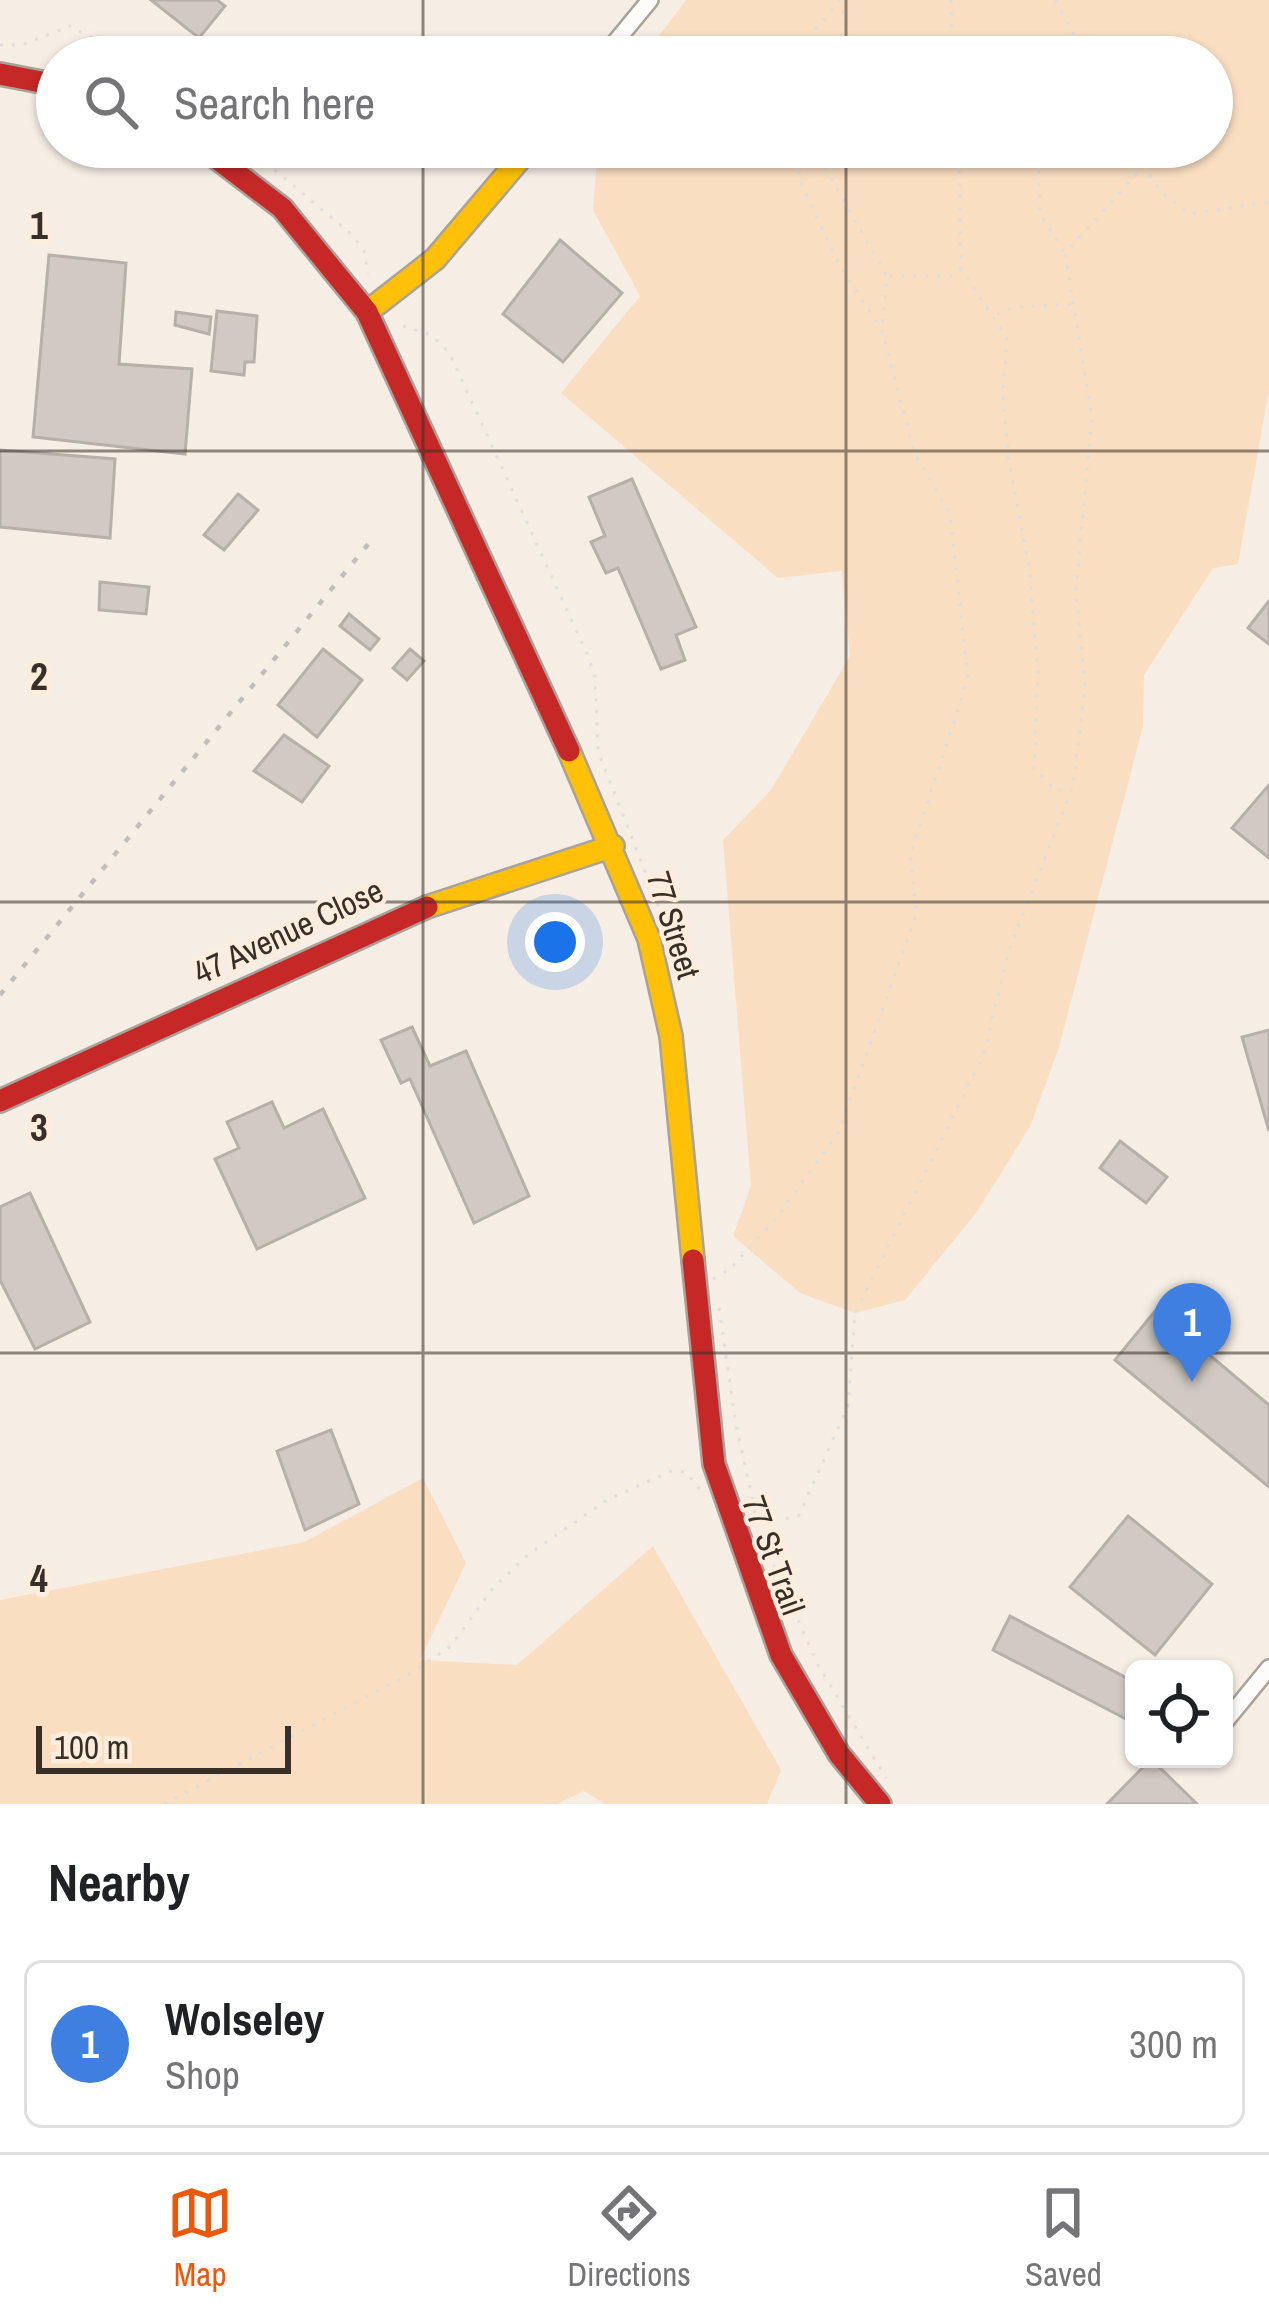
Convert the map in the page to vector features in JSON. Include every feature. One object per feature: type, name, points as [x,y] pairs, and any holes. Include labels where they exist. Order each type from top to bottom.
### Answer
[{"type":"main road","points":[[0,74],[36,81]]},
{"type":"main road","name":"77 Street","points":[[230,168],[282,208],[367,312],[613,846],[649,939],[671,1036],[715,1464],[782,1655],[838,1754],[884,1793]]},
{"type":"main road","points":[[367,312],[386,301],[452,239],[512,168]]},
{"type":"main road","name":"47 Avenue Close","points":[[0,1101],[394,918],[613,846]]},
{"type":"street","points":[[620,36],[650,0]]},
{"type":"street","points":[[1233,1712],[1269,1668]]},
{"type":"path","points":[[810,36],[840,0]]},
{"type":"path","points":[[840,0],[846,27],[841,36]]},
{"type":"path","points":[[951,0],[952,36]]},
{"type":"path","points":[[1056,0],[1074,36]]},
{"type":"path","points":[[45,36],[70,26],[88,36]]},
{"type":"path","points":[[0,44],[22,45],[36,39]]},
{"type":"path","points":[[273,168],[350,233],[364,250],[368,274]]},
{"type":"path","points":[[713,1294],[708,1282],[731,1268],[774,1221],[838,1133],[917,913],[910,856],[968,679],[950,513],[915,454],[882,331],[837,261],[799,168]]},
{"type":"path","points":[[825,168],[887,276],[882,331]]},
{"type":"path","points":[[959,168],[961,269],[1007,338],[1003,393],[1008,456],[1029,566],[1036,652],[1034,768],[1057,790],[1073,786]]},
{"type":"path","points":[[164,1804],[406,1676],[451,1646],[493,1588],[607,1500],[671,1472],[686,1472],[710,1503],[726,1498],[774,1522],[799,1515],[848,1406],[855,1312],[984,1054],[1008,953],[1073,786],[1084,685],[1076,589],[1092,417],[1065,253],[1040,214],[1039,168]]},
{"type":"path","points":[[1065,253],[1142,168]]},
{"type":"path","points":[[1145,168],[1162,192],[1190,214],[1269,202]]},
{"type":"path","points":[[887,276],[951,276],[961,269]]},
{"type":"path","points":[[995,315],[1017,307],[1075,304]]},
{"type":"path","name":"77 St Trail","points":[[718,1304],[754,1512],[812,1653],[884,1793]]},
{"type":"shaded area","points":[[686,0],[1269,0],[1269,390],[1238,564],[1213,568],[1144,675],[1143,726],[1059,1047],[1030,1127],[976,1213],[905,1300],[855,1313],[800,1293],[733,1236],[751,1186],[723,840],[771,790],[850,656],[842,571],[778,578],[561,393],[640,296],[593,210],[596,168],[1233,168],[1233,36],[659,36]]},
{"type":"shaded area","points":[[423,1478],[466,1563],[420,1660],[517,1665],[653,1546],[781,1770],[767,1804],[605,1804],[584,1791],[557,1804],[0,1804],[0,1600],[304,1542]]},
{"type":"building","points":[[151,0],[217,0],[225,6],[196,36]]},
{"type":"building","points":[[560,240],[622,293],[563,362],[503,314]]},
{"type":"building","points":[[49,255],[126,263],[119,364],[192,369],[185,454],[33,437]]},
{"type":"building","points":[[217,311],[257,316],[254,362],[245,362],[244,375],[211,371]]},
{"type":"building","points":[[176,312],[211,317],[209,334],[175,325]]},
{"type":"building","points":[[0,450],[115,459],[110,538],[0,527]]},
{"type":"building","points":[[632,479],[696,627],[676,635],[685,660],[661,669],[618,568],[606,573],[591,542],[605,536],[589,497]]},
{"type":"building","points":[[238,494],[258,510],[224,550],[204,535]]},
{"type":"building","points":[[100,582],[149,587],[146,614],[99,610]]},
{"type":"building","points":[[1269,601],[1269,644],[1248,628]]},
{"type":"building","points":[[349,614],[379,639],[370,650],[340,626]]},
{"type":"building","points":[[323,649],[362,680],[317,737],[278,705]]},
{"type":"building","points":[[410,649],[424,661],[407,680],[393,668]]},
{"type":"building","points":[[284,735],[329,766],[302,802],[254,771]]},
{"type":"building","points":[[1269,785],[1269,858],[1232,828]]},
{"type":"building","points":[[412,1027],[430,1066],[466,1051],[529,1196],[474,1223],[410,1079],[401,1083],[381,1040]]},
{"type":"building","points":[[1269,1030],[1269,1131],[1242,1037]]},
{"type":"building","points":[[272,1102],[284,1128],[323,1109],[365,1198],[257,1249],[215,1159],[239,1148],[227,1122]]},
{"type":"building","points":[[1120,1141],[1167,1177],[1146,1203],[1100,1168]]},
{"type":"building","points":[[30,1193],[90,1322],[35,1349],[0,1280],[0,1207]]},
{"type":"building","points":[[1156,1310],[1269,1405],[1269,1487],[1115,1360]]},
{"type":"building","points":[[331,1430],[359,1504],[305,1530],[277,1451]]},
{"type":"building","points":[[1128,1516],[1212,1584],[1155,1655],[1070,1587]]},
{"type":"building","points":[[1010,1616],[1125,1677],[1125,1718],[993,1650]]},
{"type":"building","points":[[1142,1768],[1160,1768],[1197,1804],[1107,1804]]},
{"type":"railway","points":[[0,995],[374,537]]},
{"type":"traffic: slow","points":[[367,312],[435,259],[512,168]]},
{"type":"traffic: slow","points":[[569,751],[649,939],[671,1036],[693,1260]]},
{"type":"traffic: slow","points":[[427,907],[613,846]]},
{"type":"traffic: jam","points":[[0,74],[36,81]]},
{"type":"traffic: jam","points":[[230,168],[282,208],[367,312],[569,751]]},
{"type":"traffic: jam","points":[[0,1101],[427,907]]},
{"type":"traffic: jam","points":[[693,1260],[714,1464],[781,1655],[839,1754],[880,1804]]},
{"type":"place","name":"Wolseley","points":[[1192,1382]]}]
